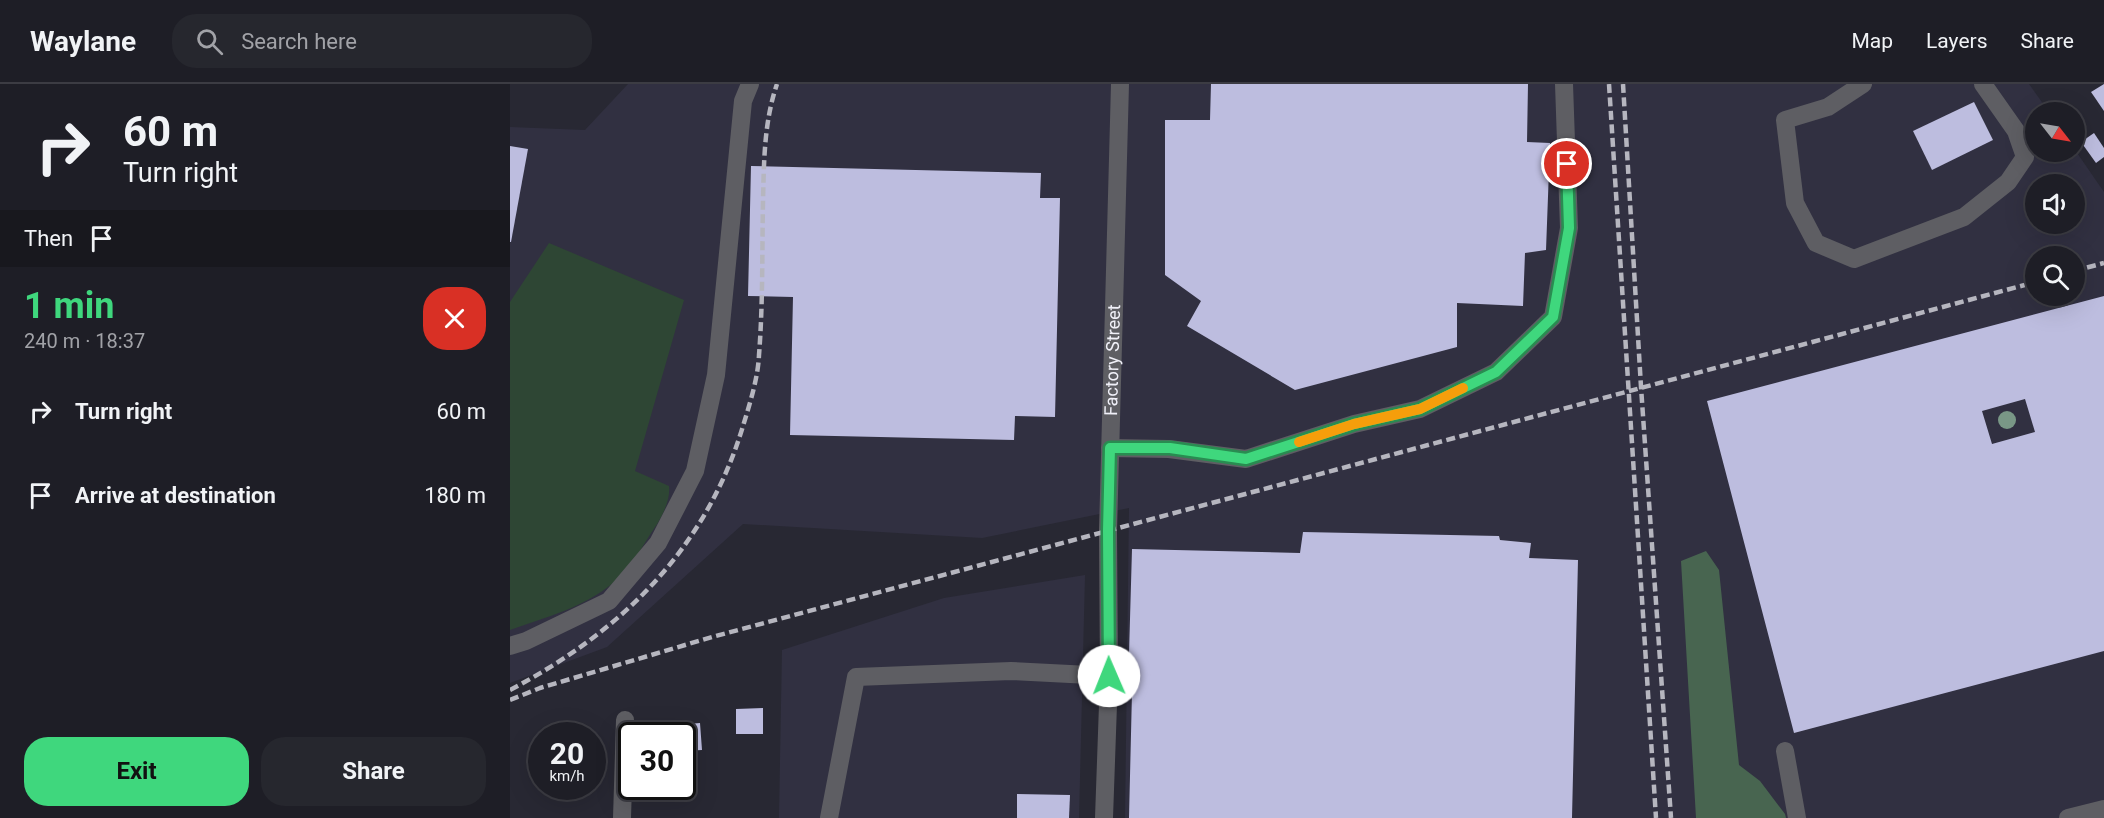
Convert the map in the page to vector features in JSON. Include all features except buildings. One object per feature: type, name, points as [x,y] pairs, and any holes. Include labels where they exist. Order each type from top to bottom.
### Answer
[{"type":"street","points":[[510,646],[526,641],[609,601],[658,543],[695,471],[716,375],[743,101],[750,84]]},
{"type":"street","name":"Factory Street","points":[[1104,818],[1109,676],[1108,531],[1120,84]]},
{"type":"street","points":[[1110,448],[1170,448],[1246,459],[1354,424],[1420,409],[1496,372],[1553,317],[1569,228],[1564,84]]},
{"type":"street","points":[[1863,84],[1828,107],[1785,120],[1795,203],[1816,243],[1854,259],[1964,217],[2008,182],[2025,157],[2016,131],[1983,84]]},
{"type":"street","points":[[829,818],[856,677],[1011,671],[1109,676]]},
{"type":"street","points":[[622,818],[626,720]]},
{"type":"street","points":[[1785,751],[1797,818]]},
{"type":"street","points":[[2067,818],[2104,809]]},
{"type":"shaded area","points":[[628,84],[2029,84],[2042,102],[2025,102],[2025,162],[2083,162],[2104,192],[2104,818],[1125,818],[1129,508],[982,538],[743,524],[607,647],[510,683],[510,127],[585,130]]},
{"type":"shaded area","points":[[1085,575],[1079,818],[779,818],[782,650],[944,598]]},
{"type":"green space","points":[[549,243],[684,300],[635,471],[669,486],[669,492],[667,504],[658,523],[631,564],[616,580],[603,591],[574,607],[510,630],[510,302]]},
{"type":"green space","points":[[1706,551],[1719,570],[1739,765],[1760,781],[1786,818],[1696,818],[1681,561]]},
{"type":"railway","points":[[510,690],[551,667],[588,641],[623,613],[655,582],[683,548],[707,511],[727,470],[743,426],[758,364],[762,297],[764,156],[769,113],[777,84]]},
{"type":"railway","points":[[1609,84],[1656,818]]},
{"type":"railway","points":[[1623,84],[1641,387],[1671,818]]},
{"type":"railway","points":[[2085,268],[2104,263]]},
{"type":"railway","points":[[510,700],[540,688],[712,637],[2025,285]]},
{"type":"slow traffic","points":[[1299,442],[1354,424],[1420,409],[1463,388]]},
{"type":"route","points":[[1109,676],[1110,448],[1170,448],[1246,459],[1354,424],[1420,409],[1496,372],[1553,317],[1569,228],[1567,164]]}]
